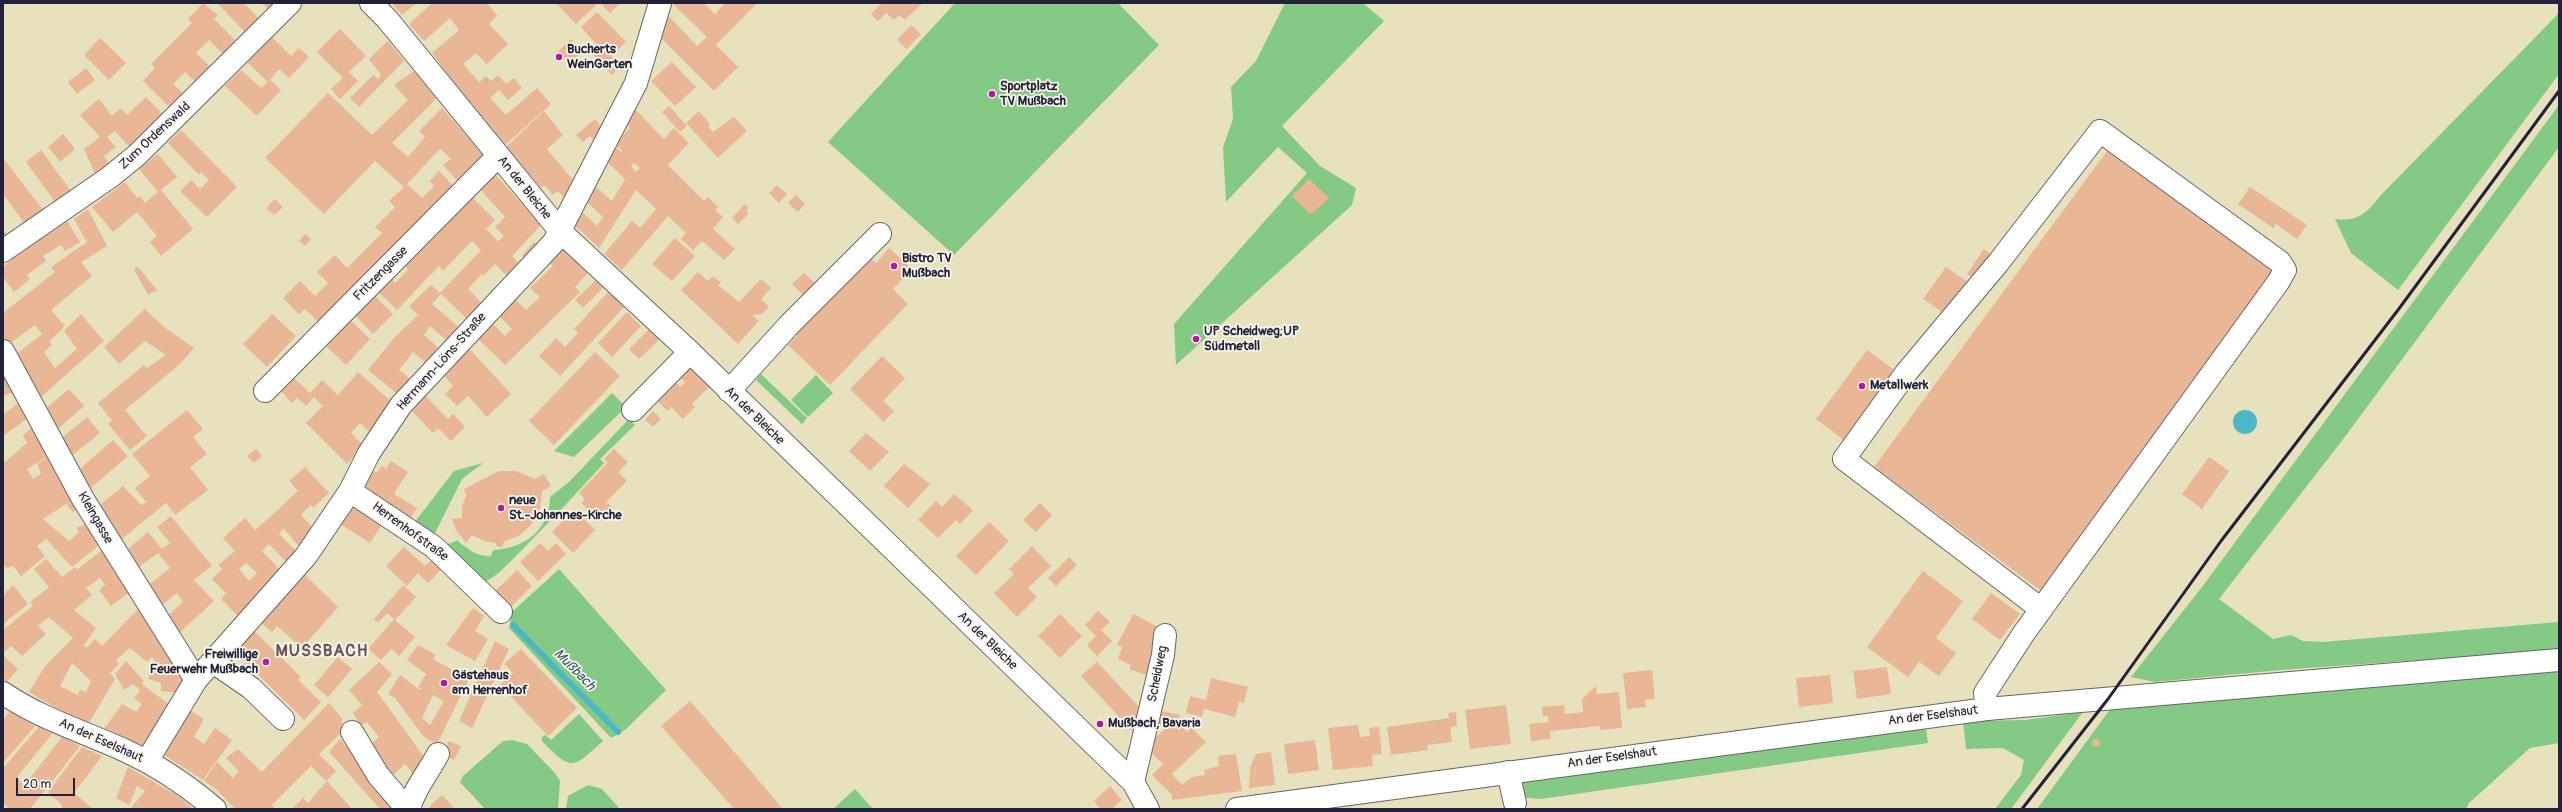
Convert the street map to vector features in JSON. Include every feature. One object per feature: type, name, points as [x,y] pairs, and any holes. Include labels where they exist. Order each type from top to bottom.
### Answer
[{"type":"main road","name":"Zum Ordenswald","points":[[3,251],[110,177],[137,155],[290,3]]},
{"type":"main road","name":"Hermann-Löns-Straße","points":[[147,761],[196,680],[306,556],[350,491],[369,453],[401,405],[545,252],[561,232],[636,83],[660,3]]},
{"type":"main road","name":"An der Bleiche","points":[[374,5],[561,232],[690,352],[1133,782],[1148,809]]},
{"type":"main road","points":[[1987,709],[1985,692],[2041,609],[2279,281],[2285,270],[2280,262],[2100,131],[1998,263],[1906,373],[1844,459],[2041,609]]},
{"type":"main road","name":"Fritzengasse","points":[[265,391],[498,156]]},
{"type":"main road","points":[[729,391],[790,324],[880,234]]},
{"type":"main road","name":"Kleingasse","points":[[3,351],[83,499],[196,680]]},
{"type":"main road","points":[[632,410],[690,352]]},
{"type":"main road","name":"Herrenhofstraße","points":[[350,491],[434,546],[501,612]]},
{"type":"main road","name":"Scheidweg","points":[[1133,782],[1163,655],[1165,635]]},
{"type":"main road","name":"An der Eselshaut","points":[[1237,809],[1987,709],[2559,660]]},
{"type":"main road","points":[[213,662],[251,688],[282,719]]},
{"type":"main road","name":"An der Eselshaut","points":[[3,693],[49,718],[147,761],[176,778],[215,809]]},
{"type":"main road","points":[[352,732],[378,775],[408,809]]},
{"type":"main road","points":[[408,809],[413,794],[426,778],[438,754]]},
{"type":"main road","points":[[1508,772],[1514,803]]},
{"type":"green space","name":"Sportplatz TV Mußbach","points":[[955,3],[1118,3],[1159,45],[954,255],[828,142]]},
{"type":"green space","points":[[1285,3],[1363,3],[1384,21],[1282,126],[1320,166],[1356,188],[1352,205],[1176,365],[1174,324],[1307,173],[1278,147],[1226,202],[1223,147],[1233,119],[1231,87],[1256,61]]},
{"type":"green space","points":[[2559,13],[2559,74],[2398,290],[2351,253],[2335,219],[2343,220],[2356,218],[2366,212]]},
{"type":"green space","points":[[2559,105],[2559,147],[2341,442],[2219,599],[2273,639],[2291,635],[2303,641],[2323,642],[2559,622],[2559,650],[2281,670],[2155,682],[2131,677],[2202,587]]},
{"type":"green space","points":[[761,374],[807,418],[802,424],[756,380]]},
{"type":"green space","points":[[816,375],[833,393],[808,417],[791,400]]},
{"type":"green space","points":[[612,393],[626,407],[574,457],[554,451]]},
{"type":"green space","points":[[629,419],[635,425],[600,459],[604,463],[524,548],[493,577],[482,583],[440,545],[452,543],[457,540],[477,554],[491,556],[493,550],[515,546],[533,536],[545,519],[549,509],[550,497],[569,482]]},
{"type":"green space","points":[[483,463],[462,479],[432,539],[414,523],[454,471]]},
{"type":"green space","points":[[559,569],[666,690],[625,730],[611,738],[509,628],[513,611]]},
{"type":"green space","points":[[2559,671],[2559,743],[2530,748],[2469,803],[2466,809],[2037,809],[2111,708]]},
{"type":"green space","points":[[2083,712],[2011,809],[1995,809],[2021,775],[2024,760],[2003,748],[1966,749],[1963,721],[2025,720]]},
{"type":"green space","points":[[579,714],[603,741],[585,757],[578,761],[572,763],[566,762],[542,741],[542,737],[545,735],[551,740]]},
{"type":"green space","points":[[1926,729],[1928,743],[1541,799],[1519,797],[1517,780]]},
{"type":"green space","points":[[512,740],[527,744],[555,773],[560,781],[558,809],[485,809],[460,782],[463,776],[503,741]]},
{"type":"green space","points":[[588,785],[602,789],[620,809],[566,809],[568,796]]},
{"type":"green space","points":[[855,789],[873,809],[833,809]]},
{"type":"water","points":[[2245,410],[2250,411],[2256,417],[2256,427],[2250,433],[2245,434],[2240,433],[2234,427],[2233,422],[2234,417],[2240,411]]},
{"type":"building","points":[[203,3],[218,15],[214,19],[239,44],[226,57],[209,40],[196,53],[215,71],[200,86],[185,72],[173,84],[187,97],[173,111],[143,81],[155,68],[151,64],[192,23],[188,19]]},
{"type":"building","points":[[217,3],[244,3],[262,22],[249,36]]},
{"type":"building","points":[[262,3],[280,3],[271,12]]},
{"type":"building","points":[[392,3],[416,3],[402,15]]},
{"type":"building","points":[[432,3],[487,3],[497,15],[489,24],[508,44],[487,64],[476,53],[463,64],[479,82],[486,76],[491,81],[498,75],[506,84],[514,78],[522,88],[508,100],[499,90],[490,98],[506,115],[537,88],[551,104],[505,145],[459,90],[432,53],[459,30],[450,18],[424,41],[409,24]]},
{"type":"building","points":[[556,3],[598,3],[576,24]]},
{"type":"building","points":[[600,3],[620,3],[610,13]]},
{"type":"building","points":[[672,3],[704,3],[715,14],[725,3],[757,3],[716,45],[738,67],[714,91],[658,35],[667,14],[697,46],[707,37]]},
{"type":"building","points":[[882,3],[923,3],[905,20],[899,15],[894,20],[886,13],[878,21],[871,14]]},
{"type":"building","points":[[597,12],[626,42],[611,56],[621,66],[612,75],[592,54],[599,47],[581,27]]},
{"type":"building","points":[[911,25],[921,34],[907,49],[897,40]]},
{"type":"building","points":[[340,29],[366,56],[349,72],[358,81],[340,99],[331,89],[343,78],[317,52]]},
{"type":"building","points":[[272,37],[291,56],[299,48],[309,57],[289,78],[279,69],[270,80],[281,90],[257,116],[225,86],[241,70],[261,88],[268,82],[247,62]]},
{"type":"building","points":[[100,38],[126,63],[109,80],[84,55]]},
{"type":"building","points":[[571,39],[582,51],[570,63],[558,51]]},
{"type":"building","points":[[388,41],[404,61],[359,107],[350,98],[373,75],[378,79],[381,75],[369,59]]},
{"type":"building","points":[[672,62],[696,87],[675,106],[651,81]]},
{"type":"building","points":[[86,68],[95,80],[77,94],[68,82]]},
{"type":"building","points":[[414,71],[437,98],[392,143],[408,157],[425,137],[419,131],[442,108],[488,160],[460,184],[443,165],[451,159],[441,149],[438,151],[407,184],[422,198],[434,186],[430,181],[439,171],[456,189],[321,325],[305,309],[299,314],[283,298],[300,281],[315,296],[328,283],[317,272],[335,255],[347,268],[382,233],[375,227],[395,207],[389,201],[404,187],[375,161],[324,214],[265,158],[328,93],[372,135],[408,100],[394,85]]},
{"type":"building","points":[[146,97],[167,119],[132,150],[115,131],[107,137],[116,147],[104,156],[110,166],[96,176],[84,149],[100,137],[80,115],[99,99],[112,116],[121,108],[127,115]]},
{"type":"building","points":[[669,106],[687,126],[680,132],[662,112]]},
{"type":"building","points":[[633,107],[664,139],[674,128],[689,143],[668,165],[704,201],[708,197],[718,207],[715,210],[723,217],[713,229],[735,249],[724,260],[702,241],[693,250],[681,239],[686,233],[668,216],[622,270],[604,254],[632,221],[640,228],[656,209],[636,190],[599,248],[571,222],[579,209],[597,226],[603,217],[584,199],[593,184],[612,201],[625,179],[605,160],[613,145],[621,152],[622,150],[615,144],[630,128],[625,122]],"holes":[[[634,163],[640,168],[636,172],[631,166]]]},
{"type":"building","points":[[544,111],[563,135],[547,149],[578,186],[568,202],[558,191],[553,195],[544,185],[541,188],[506,147]]},
{"type":"building","points":[[699,111],[710,124],[708,126],[713,132],[734,117],[747,131],[718,158],[686,123]]},
{"type":"building","points":[[595,119],[605,131],[594,140],[590,136],[583,142],[576,135]]},
{"type":"building","points":[[181,130],[237,187],[207,217],[180,191],[191,180],[200,189],[209,180],[201,172],[199,175],[168,143]]},
{"type":"building","points":[[63,134],[75,149],[60,162],[48,147]]},
{"type":"building","points":[[2110,147],[2280,272],[2044,593],[1874,467]]},
{"type":"building","points":[[41,150],[71,191],[55,202],[26,162]]},
{"type":"building","points":[[158,154],[177,177],[161,190],[193,229],[161,256],[150,242],[157,236],[137,212],[113,232],[92,207],[125,182],[137,198],[140,196],[145,203],[158,192],[139,169]]},
{"type":"building","points":[[3,158],[44,211],[26,225],[3,194]]},
{"type":"building","points":[[495,174],[541,225],[512,256],[523,268],[511,280],[495,264],[483,276],[482,274],[468,289],[485,306],[470,322],[441,294],[432,304],[463,331],[451,344],[430,326],[424,335],[441,350],[429,366],[413,352],[399,370],[413,381],[400,396],[368,370],[395,337],[418,315],[409,306],[431,285],[440,293],[481,250],[472,241],[443,271],[439,266],[397,310],[376,290],[389,276],[395,283],[408,270],[403,264],[419,247],[422,249],[470,195],[495,220],[486,229],[498,241],[504,236],[495,227],[505,217],[478,187]]},
{"type":"building","points":[[1309,179],[1329,198],[1311,215],[1292,196]]},
{"type":"building","points":[[777,185],[787,194],[779,203],[769,193]]},
{"type":"building","points":[[2250,187],[2307,225],[2297,239],[2276,224],[2273,228],[2238,204]]},
{"type":"building","points":[[796,195],[805,204],[798,212],[788,203]]},
{"type":"building","points":[[275,199],[283,207],[274,215],[266,208]]},
{"type":"building","points":[[745,204],[749,208],[746,211],[748,214],[738,224],[732,218]]},
{"type":"building","points":[[88,209],[107,246],[81,262],[92,276],[51,310],[65,326],[49,342],[52,345],[44,352],[55,368],[77,349],[64,331],[81,314],[104,341],[40,398],[14,356],[42,334],[35,325],[6,346],[3,341],[3,313],[55,272],[51,267],[87,242],[74,219]]},
{"type":"building","points":[[67,221],[80,242],[65,251],[61,245],[43,256],[46,261],[27,275],[30,279],[14,292],[3,277],[3,267],[32,242]]},
{"type":"building","points":[[3,230],[8,236],[3,241]]},
{"type":"building","points":[[305,234],[311,239],[305,246],[299,241]]},
{"type":"building","points":[[675,238],[695,256],[672,281],[652,264]]},
{"type":"building","points":[[534,242],[543,249],[530,263],[522,255]]},
{"type":"building","points":[[560,245],[589,272],[575,287],[580,292],[505,365],[472,333],[487,318],[505,336],[512,329],[495,312],[512,296],[526,310],[540,297],[530,288],[553,266],[546,259]]},
{"type":"building","points":[[889,248],[912,269],[893,289],[908,304],[830,385],[788,345],[797,336],[792,331],[866,254],[876,263]]},
{"type":"building","points":[[1984,249],[1992,255],[1975,279],[1967,274]]},
{"type":"building","points":[[138,267],[157,290],[148,295],[134,269]]},
{"type":"building","points":[[1946,267],[1971,284],[1948,316],[1923,299]]},
{"type":"building","points":[[698,272],[708,281],[713,276],[721,283],[718,285],[739,302],[761,279],[771,288],[761,299],[769,307],[762,314],[752,315],[759,321],[738,344],[681,290]]},
{"type":"building","points":[[804,273],[816,284],[804,296],[792,284]]},
{"type":"building","points":[[596,280],[604,287],[583,308],[575,300]]},
{"type":"building","points":[[610,290],[626,305],[560,376],[539,356],[556,338],[565,347],[578,333],[574,329]]},
{"type":"building","points":[[372,293],[393,314],[373,334],[354,314]]},
{"type":"building","points":[[145,309],[164,327],[194,348],[179,365],[125,410],[147,436],[130,450],[108,424],[112,421],[98,403],[144,365],[147,368],[166,355],[145,341],[119,364],[104,347]]},
{"type":"building","points":[[627,312],[641,326],[612,357],[598,343]]},
{"type":"building","points":[[272,314],[296,336],[267,367],[243,344]]},
{"type":"building","points":[[347,317],[370,339],[346,365],[323,343]]},
{"type":"building","points":[[649,329],[660,339],[639,359],[629,349]]},
{"type":"building","name":"UP Scheidweg;UP Südmetall","points":[[1196,333],[1202,338],[1196,345],[1190,340]]},
{"type":"building","points":[[466,345],[511,394],[487,417],[468,396],[457,406],[445,394],[453,386],[439,370]]},
{"type":"building","points":[[1867,350],[1896,371],[1844,440],[1816,419]]},
{"type":"building","points":[[595,352],[620,376],[554,445],[529,421]]},
{"type":"building","points":[[882,356],[905,378],[883,401],[894,411],[884,422],[850,389]]},
{"type":"building","points":[[691,367],[711,385],[692,404],[695,407],[683,419],[671,407],[668,411],[658,402],[676,383],[680,387],[685,382],[680,378]]},
{"type":"building","points":[[358,372],[395,405],[370,432],[360,423],[351,433],[364,446],[347,464],[306,423],[323,406],[314,397],[306,406],[297,398],[292,403],[277,387],[290,374],[310,393],[322,380],[338,395]]},
{"type":"building","points":[[5,374],[15,392],[3,396],[3,375]]},
{"type":"building","points":[[69,389],[84,406],[58,429],[43,411]]},
{"type":"building","points":[[420,390],[448,419],[453,414],[465,427],[451,441],[438,428],[433,433],[405,404]]},
{"type":"building","points":[[23,399],[32,415],[3,436],[3,415]]},
{"type":"building","points":[[187,410],[203,429],[193,437],[207,454],[190,467],[208,490],[175,515],[166,503],[117,543],[94,510],[123,486],[141,505],[146,502],[135,488],[150,476],[132,454]]},
{"type":"building","points":[[653,411],[661,419],[653,427],[645,420]]},
{"type":"building","points":[[87,417],[100,433],[68,459],[58,441]]},
{"type":"building","points":[[37,424],[53,453],[27,469],[33,479],[41,474],[37,464],[53,454],[81,506],[73,512],[66,504],[43,519],[69,541],[79,532],[77,528],[88,522],[102,543],[72,567],[46,539],[37,546],[45,556],[21,576],[13,566],[6,568],[3,563],[3,460],[5,462],[27,443],[23,435]]},
{"type":"building","points":[[866,433],[889,452],[870,471],[849,451]]},
{"type":"building","points":[[113,440],[128,456],[84,494],[74,474]]},
{"type":"building","points":[[256,449],[262,456],[254,463],[247,456]]},
{"type":"building","points":[[614,449],[628,462],[618,472],[627,481],[606,502],[613,508],[600,521],[581,503],[585,499],[579,493],[608,462],[604,459]]},
{"type":"building","points":[[2209,457],[2229,471],[2202,509],[2182,494]]},
{"type":"building","points":[[391,461],[408,472],[394,494],[417,508],[410,519],[358,488],[368,467],[377,473],[382,466],[386,469]]},
{"type":"building","points":[[904,464],[930,484],[908,508],[884,486]]},
{"type":"building","points":[[305,467],[329,493],[313,508],[311,505],[301,515],[317,532],[302,550],[283,528],[279,534],[299,554],[289,565],[269,544],[262,551],[283,573],[240,618],[221,599],[226,593],[212,579],[222,569],[218,565],[235,551],[223,538],[245,518],[255,530],[298,491],[289,481]],"holes":[[[246,563],[257,573],[249,581],[239,569]]]},
{"type":"building","name":"neue St.-Johannes-Kirche","points":[[499,471],[516,471],[535,479],[544,474],[551,486],[542,491],[540,510],[531,525],[520,535],[504,542],[502,547],[498,547],[495,543],[484,541],[472,535],[466,543],[456,530],[452,519],[462,518],[462,507],[466,495],[464,489]]},
{"type":"building","points":[[954,494],[973,510],[960,524],[956,520],[938,538],[918,520],[936,501],[942,507]]},
{"type":"building","points":[[353,501],[385,520],[370,543],[337,522]]},
{"type":"building","points":[[1040,503],[1052,515],[1036,532],[1023,520]]},
{"type":"building","points":[[574,509],[595,530],[573,553],[552,532]]},
{"type":"building","points":[[171,516],[212,566],[194,580],[214,601],[176,636],[165,618],[183,602],[177,593],[158,608],[145,588],[170,568],[158,553],[134,571],[122,554],[148,532],[162,549],[170,543],[157,527]]},
{"type":"building","points":[[989,522],[1009,541],[976,575],[956,556]]},
{"type":"building","points":[[540,543],[548,551],[556,543],[566,554],[538,581],[520,562]]},
{"type":"building","points":[[1032,546],[1051,566],[1028,588],[1037,597],[1017,617],[994,593],[1014,574],[1009,569]]},
{"type":"building","points":[[106,547],[132,590],[111,606],[99,590],[105,585],[100,578],[86,588],[92,595],[74,610],[96,628],[84,645],[86,648],[95,639],[102,646],[141,606],[176,664],[183,682],[183,693],[161,691],[161,683],[148,679],[153,666],[160,667],[152,657],[147,662],[130,648],[116,660],[119,664],[110,673],[115,679],[87,726],[29,692],[45,666],[73,638],[49,617],[38,626],[46,634],[22,656],[11,646],[3,654],[3,630],[33,606],[30,602],[49,587],[34,569],[46,559],[62,577],[75,567],[78,569]],"holes":[[[72,663],[91,681],[86,692],[80,690],[78,695],[60,686]]]},
{"type":"building","points":[[404,547],[425,566],[436,555],[446,564],[428,583],[418,573],[407,586],[386,566]]},
{"type":"building","points":[[1069,557],[1077,565],[1056,586],[1048,578]]},
{"type":"building","points":[[517,570],[532,586],[508,610],[492,594]]},
{"type":"building","points":[[1923,571],[1963,601],[1936,638],[1956,653],[1939,676],[1919,662],[1908,677],[1867,647]]},
{"type":"building","points":[[305,575],[338,607],[302,648],[277,626],[272,632],[258,620],[280,594],[285,598]]},
{"type":"building","points":[[13,585],[28,604],[3,624],[3,595]]},
{"type":"building","points":[[403,585],[416,597],[395,620],[415,637],[399,656],[391,649],[381,660],[368,649],[394,619],[387,613],[378,623],[374,619]]},
{"type":"building","points":[[1991,593],[2020,614],[2000,640],[1972,619]]},
{"type":"building","points":[[473,608],[484,616],[475,631],[488,639],[475,661],[446,645]]},
{"type":"building","points":[[1098,611],[1110,622],[1101,630],[1112,641],[1097,656],[1087,645],[1096,636],[1085,625]]},
{"type":"building","points":[[1060,614],[1082,636],[1060,658],[1038,636]]},
{"type":"building","points":[[1133,614],[1158,627],[1149,676],[1129,669],[1131,665],[1118,659],[1122,647],[1117,645]]},
{"type":"building","name":"Freiwillige Feuerwehr Mußbach","points":[[251,628],[301,677],[298,680],[321,702],[304,720],[231,648]]},
{"type":"building","points":[[495,641],[509,649],[472,728],[459,721]]},
{"type":"building","points":[[418,645],[436,655],[433,659],[469,679],[437,744],[424,737],[395,698],[388,694],[400,675],[420,690],[421,688],[418,687],[426,674],[407,660]],"holes":[[[433,695],[444,701],[430,725],[422,718]]]},
{"type":"building","points":[[521,649],[577,708],[548,736],[500,685],[513,673],[504,664]]},
{"type":"building","points":[[3,655],[18,669],[7,682],[3,679]]},
{"type":"building","points":[[338,657],[352,669],[328,697],[314,685]]},
{"type":"building","points":[[126,661],[144,681],[142,683],[144,686],[173,707],[145,746],[104,729],[122,704],[136,712],[142,704],[134,698],[140,690],[133,684],[124,690],[115,674]]},
{"type":"building","points":[[379,662],[392,674],[377,692],[427,761],[415,777],[405,764],[391,777],[367,748],[379,737],[367,722],[361,725],[353,713],[362,705],[349,690]]},
{"type":"building","points":[[1097,662],[1143,711],[1134,733],[1081,676]]},
{"type":"building","points":[[1887,667],[1891,694],[1857,699],[1853,671]]},
{"type":"building","points":[[1652,670],[1655,699],[1645,700],[1646,707],[1627,709],[1623,673]]},
{"type":"building","points":[[1830,675],[1833,703],[1799,707],[1796,678]]},
{"type":"building","points":[[1211,678],[1248,687],[1244,703],[1239,702],[1235,717],[1204,709],[1202,717],[1186,713],[1190,696],[1206,700]]},
{"type":"building","points":[[1596,686],[1597,694],[1619,692],[1622,728],[1600,730],[1600,726],[1550,731],[1551,739],[1531,741],[1529,724],[1549,722],[1548,716],[1543,716],[1542,707],[1564,705],[1565,714],[1583,712],[1582,699]]},
{"type":"building","points":[[690,701],[783,809],[734,809],[661,726]]},
{"type":"building","points":[[329,703],[343,719],[341,721],[346,728],[319,754],[336,771],[326,781],[311,766],[272,805],[275,809],[235,809],[216,789],[204,781],[217,762],[233,778],[239,771],[226,758],[238,749],[262,772]]},
{"type":"building","points":[[1506,705],[1511,744],[1470,749],[1465,710]]},
{"type":"building","points":[[188,709],[204,719],[194,737],[204,744],[215,728],[232,740],[203,780],[161,753]]},
{"type":"building","points":[[1157,710],[1180,715],[1179,723],[1187,732],[1191,727],[1206,742],[1172,774],[1182,785],[1192,777],[1205,775],[1204,770],[1219,766],[1218,756],[1236,754],[1242,791],[1172,800],[1172,795],[1152,775],[1163,764],[1148,750],[1154,745],[1151,742],[1168,726],[1154,723]]},
{"type":"building","points":[[10,711],[35,726],[3,763],[3,720]]},
{"type":"building","points":[[1456,712],[1457,726],[1450,727],[1452,742],[1427,745],[1428,750],[1391,755],[1387,727],[1449,718],[1448,713]]},
{"type":"building","points":[[1358,725],[1360,737],[1370,736],[1369,728],[1379,727],[1382,754],[1372,755],[1373,766],[1333,770],[1328,728]]},
{"type":"building","points":[[39,727],[52,734],[17,777],[24,786],[62,737],[80,746],[30,809],[9,809],[3,802],[3,768]]},
{"type":"building","points":[[340,739],[398,806],[396,809],[380,809],[329,752]]},
{"type":"building","points":[[2094,739],[2098,739],[2100,743],[2098,747],[2094,747],[2092,745],[2092,741]]},
{"type":"building","points":[[1315,740],[1319,770],[1288,774],[1284,744]]},
{"type":"building","points":[[449,741],[461,746],[454,760],[443,754]]},
{"type":"building","points":[[82,747],[102,756],[74,793],[93,809],[62,809],[62,805],[48,792]]},
{"type":"building","points":[[1271,752],[1275,785],[1249,788],[1250,768],[1256,754]]},
{"type":"building","points":[[128,767],[178,796],[193,809],[130,809],[145,791],[137,786],[129,805],[116,798]]},
{"type":"building","points":[[327,781],[352,809],[292,809],[303,798],[308,803]]},
{"type":"building","points":[[1110,786],[1122,800],[1112,809],[1100,809],[1094,801]]},
{"type":"building","points":[[442,795],[455,809],[431,809],[429,807]]},
{"type":"waterway","name":"Mußbach","points":[[513,625],[618,732]]},
{"type":"railway","points":[[2022,809],[2108,699],[2221,541],[2398,310],[2559,91]]},
{"type":"place","name":"Bucherts WeinGarten","points":[[559,57]]},
{"type":"place","name":"Sportplatz TV Mußbach","points":[[992,94]]},
{"type":"place","name":"Bistro TV Mußbach","points":[[894,266]]},
{"type":"place","name":"UP Scheidweg;UP Südmetall","points":[[1196,339]]},
{"type":"place","name":"Metallwerk","points":[[1862,386]]},
{"type":"place","name":"neue St.-Johannes-Kirche","points":[[501,508]]},
{"type":"place","name":"Freiwillige Feuerwehr Mußbach","points":[[266,662]]},
{"type":"place","name":"Gästehaus am Herrenhof","points":[[444,683]]},
{"type":"place","name":"Mußbach, Bavaria","points":[[1100,724]]},
{"type":"district","name":"MUSSBACH","points":[[322,652]]}]
